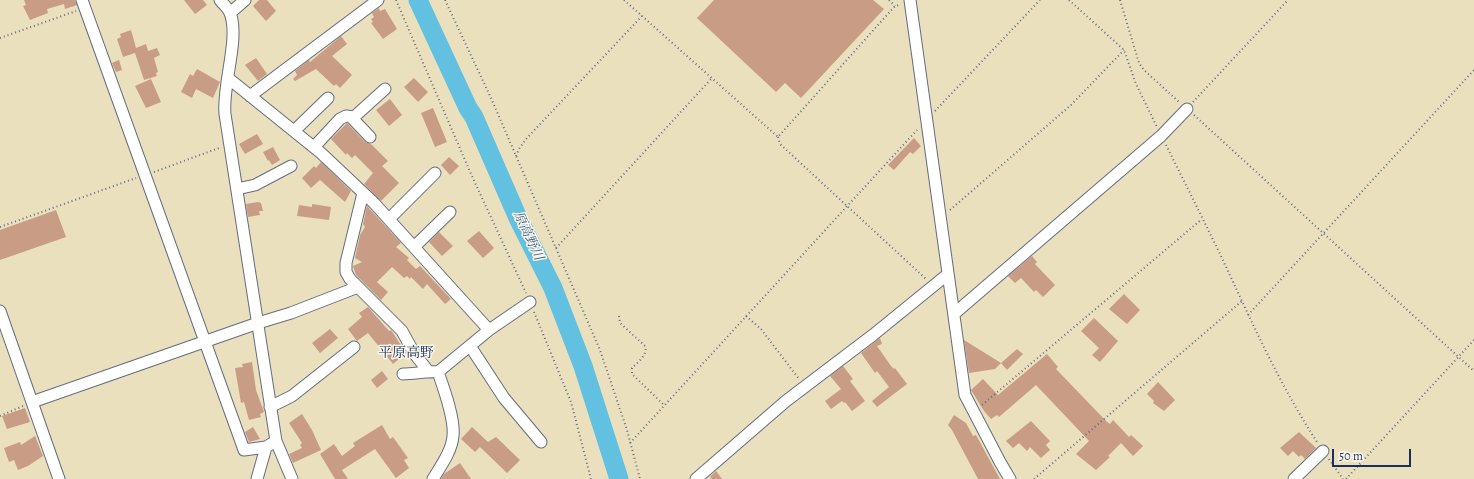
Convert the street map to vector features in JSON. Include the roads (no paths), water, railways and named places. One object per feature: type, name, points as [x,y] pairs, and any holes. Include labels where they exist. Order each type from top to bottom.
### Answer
[{"type":"street","points":[[93,0],[83,4],[244,450],[271,444]]},
{"type":"street","points":[[220,0],[230,13],[232,29],[228,78],[224,101],[270,407],[271,444],[257,479]]},
{"type":"street","points":[[230,13],[245,0]]},
{"type":"street","points":[[250,96],[378,0]]},
{"type":"street","points":[[910,0],[948,274],[955,313],[965,395],[1010,479]]},
{"type":"street","points":[[228,78],[314,147],[363,193],[489,330]]},
{"type":"street","points":[[314,147],[340,119],[354,117],[385,89]]},
{"type":"street","points":[[294,131],[328,98]]},
{"type":"street","points":[[955,313],[1161,136],[1187,109]]},
{"type":"street","points":[[351,117],[370,137]]},
{"type":"street","points":[[237,189],[254,185],[291,166]]},
{"type":"street","points":[[389,220],[435,173]]},
{"type":"street","points":[[363,193],[346,263],[346,272],[350,279],[402,331],[414,353],[433,371],[453,425],[453,437],[433,479]]},
{"type":"street","points":[[414,247],[450,212]]},
{"type":"street","points":[[696,479],[805,386],[873,335],[948,274]]},
{"type":"street","points":[[32,402],[258,323],[291,313],[358,287]]},
{"type":"street","points":[[403,374],[433,371],[530,302]]},
{"type":"street","points":[[0,311],[59,479]]},
{"type":"street","points":[[470,346],[504,398],[541,442]]},
{"type":"street","points":[[270,407],[292,396],[354,347]]},
{"type":"street","points":[[271,444],[292,479]]},
{"type":"street","points":[[1294,479],[1323,451]]},
{"type":"waterway","name":"原高野川","points":[[418,0],[468,108],[474,117],[518,218],[553,288],[583,366],[619,479]]},
{"type":"district","name":"平原高野","points":[[406,354]]}]
